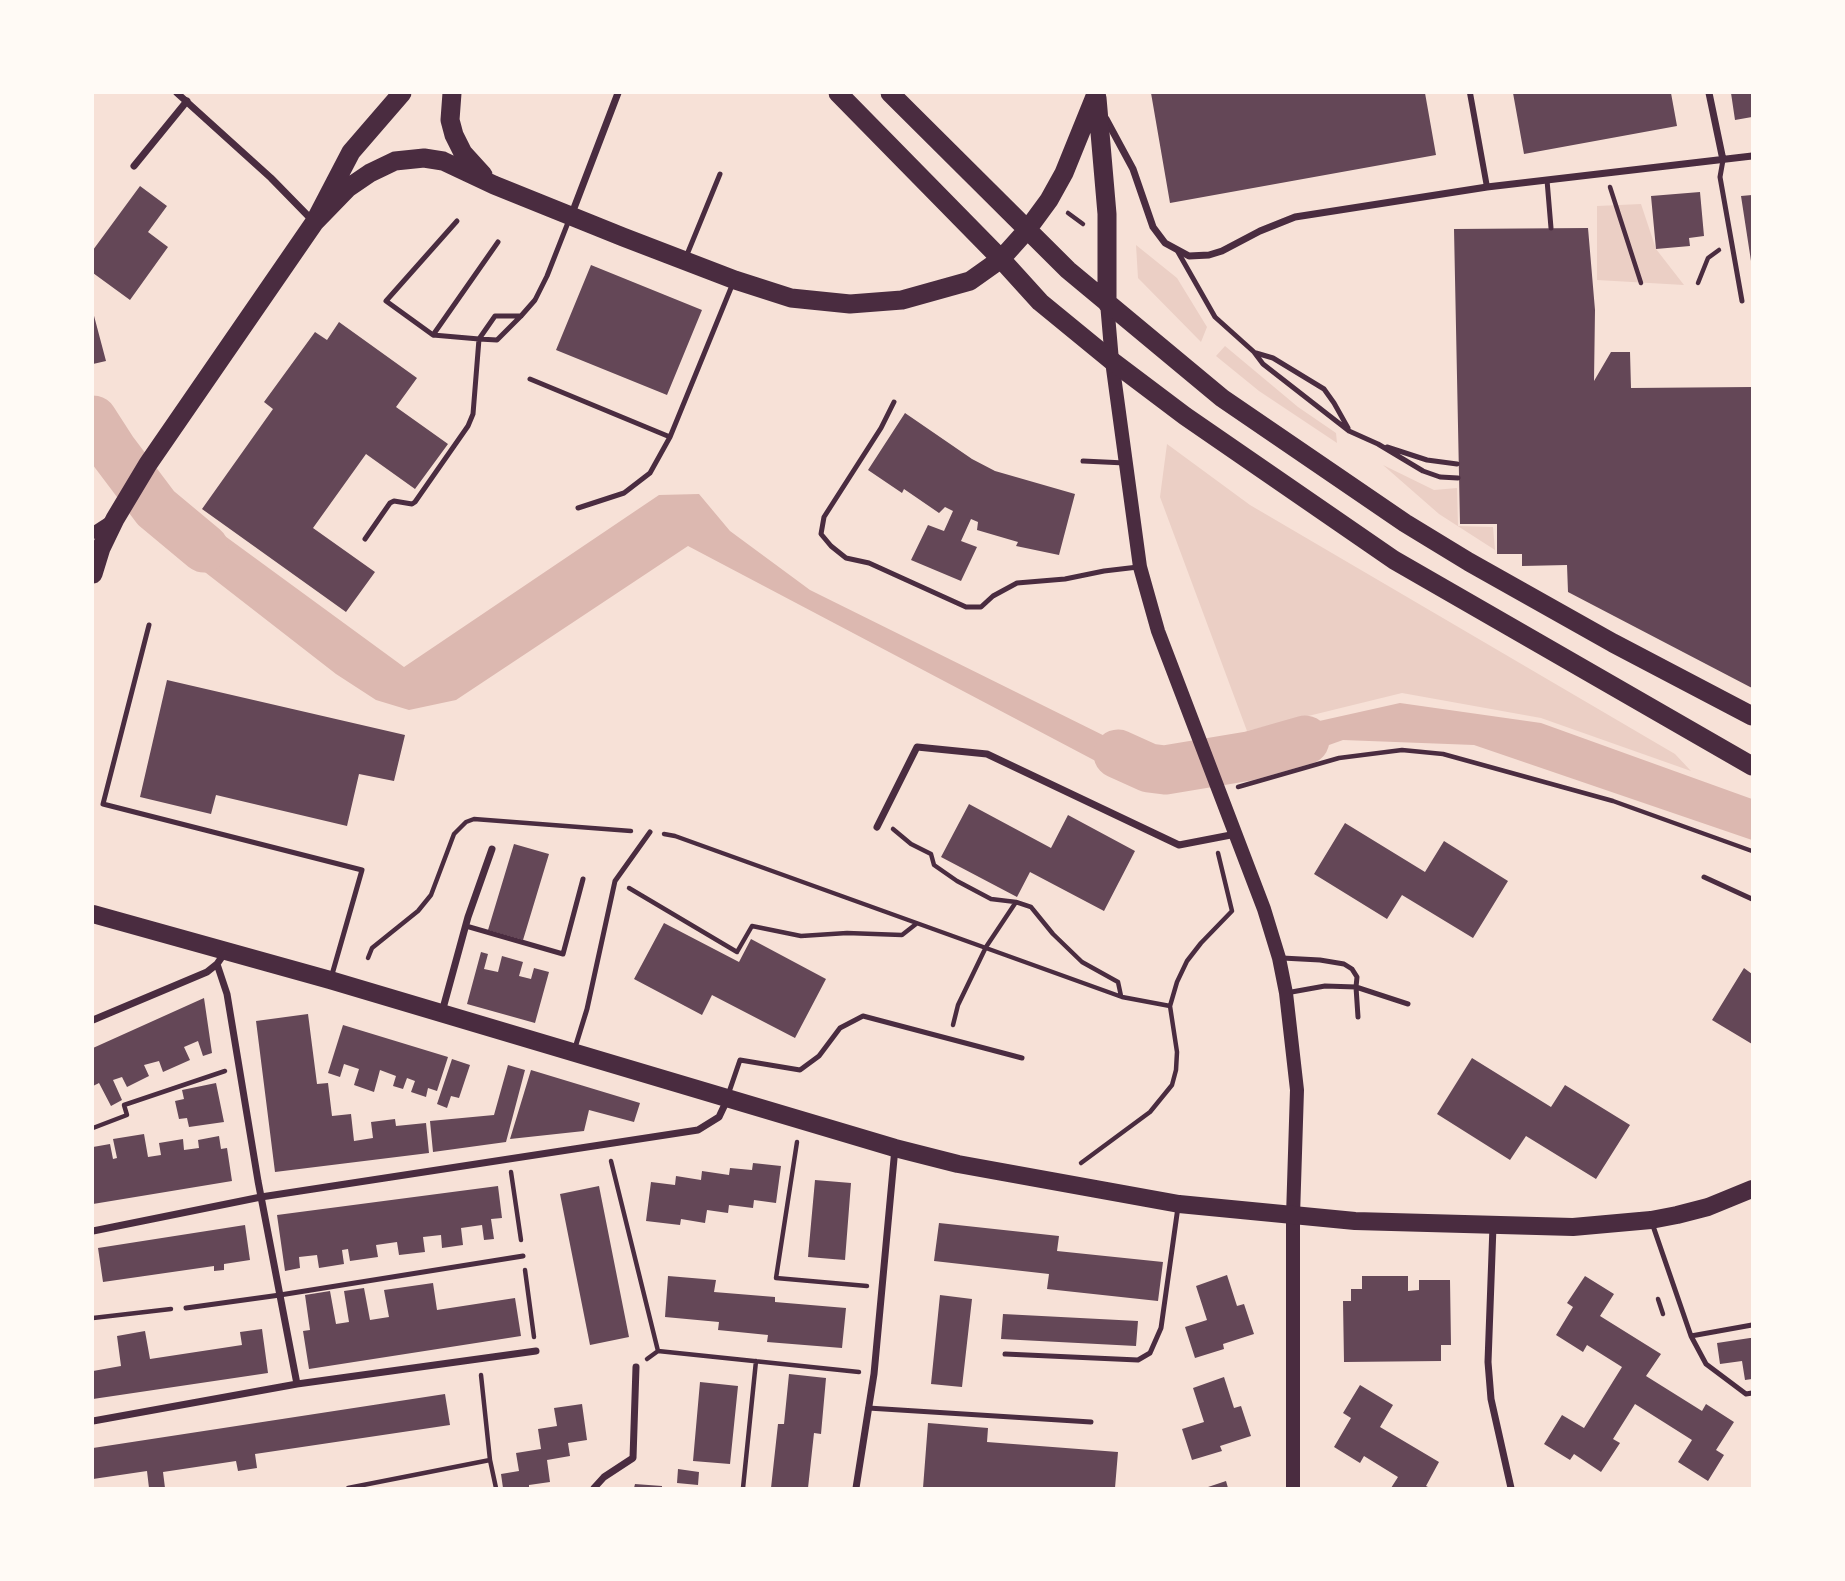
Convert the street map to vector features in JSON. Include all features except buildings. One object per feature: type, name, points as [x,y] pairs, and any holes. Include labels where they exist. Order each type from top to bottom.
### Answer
[{"type":"highway","points":[[93,574],[101,548],[115,519],[148,464],[314,223],[351,152],[402,93]]},
{"type":"highway","points":[[452,93],[450,120],[454,135],[474,167],[494,185]]},
{"type":"highway","points":[[838,93],[1001,258],[1040,302],[1185,416],[1394,561],[1752,766]]},
{"type":"highway","points":[[890,93],[1027,230],[1107,303],[1222,398],[1405,523],[1613,643],[1752,716]]},
{"type":"highway","points":[[314,223],[359,180],[394,161],[424,158],[443,162],[570,217],[734,280],[791,298],[821,303],[902,300],[970,281],[1001,258],[1027,230],[1057,187],[1096,97]]},
{"type":"highway","points":[[1096,97],[1107,214],[1107,303]]},
{"type":"main road","points":[[1107,303],[1112,361],[1140,567],[1158,631],[1237,834],[1279,958],[1286,993],[1297,1090],[1293,1216],[1293,1488]]},
{"type":"main road","points":[[93,914],[221,957],[330,981],[895,1148],[958,1164],[1179,1204],[1355,1221],[1573,1227],[1651,1220],[1708,1207],[1752,1189]]},
{"type":"street","points":[[177,93],[271,178],[314,223]]},
{"type":"street","points":[[570,217],[618,93]]},
{"type":"street","points":[[1470,93],[1487,187]]},
{"type":"street","points":[[1709,93],[1723,160]]},
{"type":"street","points":[[1096,97],[1133,169],[1153,227],[1165,243],[1189,256],[1209,255],[1295,217],[1487,187],[1752,156]]},
{"type":"street","points":[[135,166],[187,101]]},
{"type":"street","points":[[93,533],[115,519]]},
{"type":"street","points":[[879,823],[917,747],[987,754],[1180,845],[1237,834]]},
{"type":"street","points":[[441,1014],[466,926],[492,849]]},
{"type":"street","points":[[93,1020],[191,980],[221,957],[261,1196],[297,1384]]},
{"type":"street","points":[[93,1231],[261,1196],[698,1130],[719,1117],[727,1098]]},
{"type":"street","points":[[856,1488],[874,1374],[895,1148]]},
{"type":"street","points":[[1493,1226],[1488,1362],[1491,1399],[1511,1488]]},
{"type":"street","points":[[93,1421],[297,1384],[536,1352]]},
{"type":"street","points":[[594,1488],[604,1477],[633,1458],[636,1367]]},
{"type":"lane","points":[[1723,160],[1720,177],[1742,301]]},
{"type":"lane","points":[[684,260],[720,174]]},
{"type":"lane","points":[[1547,180],[1550,228]]},
{"type":"lane","points":[[457,221],[386,301],[433,335],[497,340],[535,300],[570,217]]},
{"type":"lane","points":[[433,335],[498,242]]},
{"type":"lane","points":[[1178,252],[1215,317],[1254,352],[1263,364],[1349,431],[1427,460],[1457,464]]},
{"type":"lane","points":[[578,508],[624,492],[649,474],[670,437],[734,280]]},
{"type":"lane","points":[[365,539],[390,503],[415,502],[468,426],[475,402],[479,339],[495,316],[521,316]]},
{"type":"lane","points":[[1254,352],[1273,358],[1324,389],[1349,431]]},
{"type":"lane","points":[[530,379],[670,437]]},
{"type":"lane","points":[[894,402],[881,428],[824,517],[821,534],[846,558],[869,563],[966,607],[981,607],[993,596],[1017,583],[1065,579],[1104,570],[1140,567]]},
{"type":"lane","points":[[1378,444],[1423,471],[1440,477],[1458,478]]},
{"type":"lane","points":[[1083,461],[1126,463]]},
{"type":"lane","points":[[149,625],[103,804],[362,870],[330,981]]},
{"type":"lane","points":[[573,1054],[587,1009],[615,880],[650,832]]},
{"type":"lane","points":[[1704,877],[1752,900]]},
{"type":"lane","points":[[466,926],[563,954],[583,879]]},
{"type":"lane","points":[[1279,958],[1320,960],[1344,964],[1352,969],[1357,977],[1358,1017]]},
{"type":"lane","points":[[1286,993],[1325,986],[1356,987],[1408,1004]]},
{"type":"lane","points":[[727,1098],[740,1060],[800,1070],[819,1056],[840,1028],[863,1016],[1022,1058]]},
{"type":"lane","points":[[1005,1354],[1138,1360],[1150,1353],[1161,1328],[1179,1204]]},
{"type":"lane","points":[[1651,1220],[1691,1336],[1706,1364],[1746,1394],[1752,1393]]},
{"type":"lane","points":[[186,1308],[523,1256]]},
{"type":"lane","points":[[1691,1336],[1752,1325]]},
{"type":"lane","points":[[869,1408],[1091,1422]]},
{"type":"path","points":[[1605,174],[1641,283]]},
{"type":"path","points":[[1218,786],[1339,758],[1402,750],[1443,754],[1613,801],[1752,851]]},
{"type":"path","points":[[368,958],[372,948],[418,911],[431,895],[454,834],[466,822],[474,819],[675,836],[1122,997],[1170,1006]]},
{"type":"path","points":[[879,823],[931,854],[934,865],[957,881],[991,899],[1031,907],[1053,934],[1082,962],[1118,982],[1122,997]]},
{"type":"path","points":[[1079,1164],[1150,1112],[1172,1085],[1177,1052],[1170,1006],[1177,982],[1187,961],[1232,911],[1214,839]]},
{"type":"path","points":[[615,880],[737,952],[752,926],[801,936],[847,933],[902,935],[916,923]]},
{"type":"path","points":[[949,1039],[958,1005],[986,947],[1016,902]]},
{"type":"path","points":[[93,1128],[127,1115],[124,1105],[239,1066]]},
{"type":"path","points":[[798,1139],[776,1278],[882,1288]]},
{"type":"path","points":[[606,1143],[658,1351]]},
{"type":"path","points":[[1658,1299],[1663,1314]]},
{"type":"path","points":[[93,1318],[186,1308]]},
{"type":"path","points":[[636,1367],[658,1351],[874,1374]]},
{"type":"path","points":[[480,1359],[490,1460],[496,1488]]},
{"type":"path","points":[[743,1488],[756,1361]]},
{"type":"path","points":[[348,1488],[490,1460]]},
{"type":"shaded area","points":[[1641,204],[1656,249],[1684,285],[1597,280],[1597,206]]},
{"type":"shaded area","points":[[1136,245],[1177,278],[1207,327],[1201,342],[1138,278]]},
{"type":"shaded area","points":[[1225,346],[1298,407],[1336,433],[1337,443],[1259,391],[1216,356]]},
{"type":"shaded area","points":[[93,397],[128,443],[112,466],[93,438]]},
{"type":"shaded area","points":[[1167,444],[1250,505],[1675,754],[1691,771],[1541,718],[1402,693],[1247,731],[1160,497]]},
{"type":"shaded area","points":[[1383,465],[1434,490],[1457,488],[1458,526],[1493,527],[1495,550],[1439,514]]},
{"type":"shaded area","points":[[162,490],[404,667],[659,495],[699,494],[730,531],[810,590],[1135,751],[1175,750],[1188,783],[1162,790],[1126,777],[688,546],[456,700],[409,710],[376,700],[336,674],[143,524]]},
{"type":"shaded area","points":[[1400,703],[1541,723],[1752,799],[1752,840],[1474,745],[1343,740],[1248,774],[1234,740]]},
{"type":"waterway","points":[[93,420],[156,508],[204,548]]},
{"type":"waterway","points":[[1118,754],[1149,768],[1165,770],[1249,756],[1305,740]]}]
